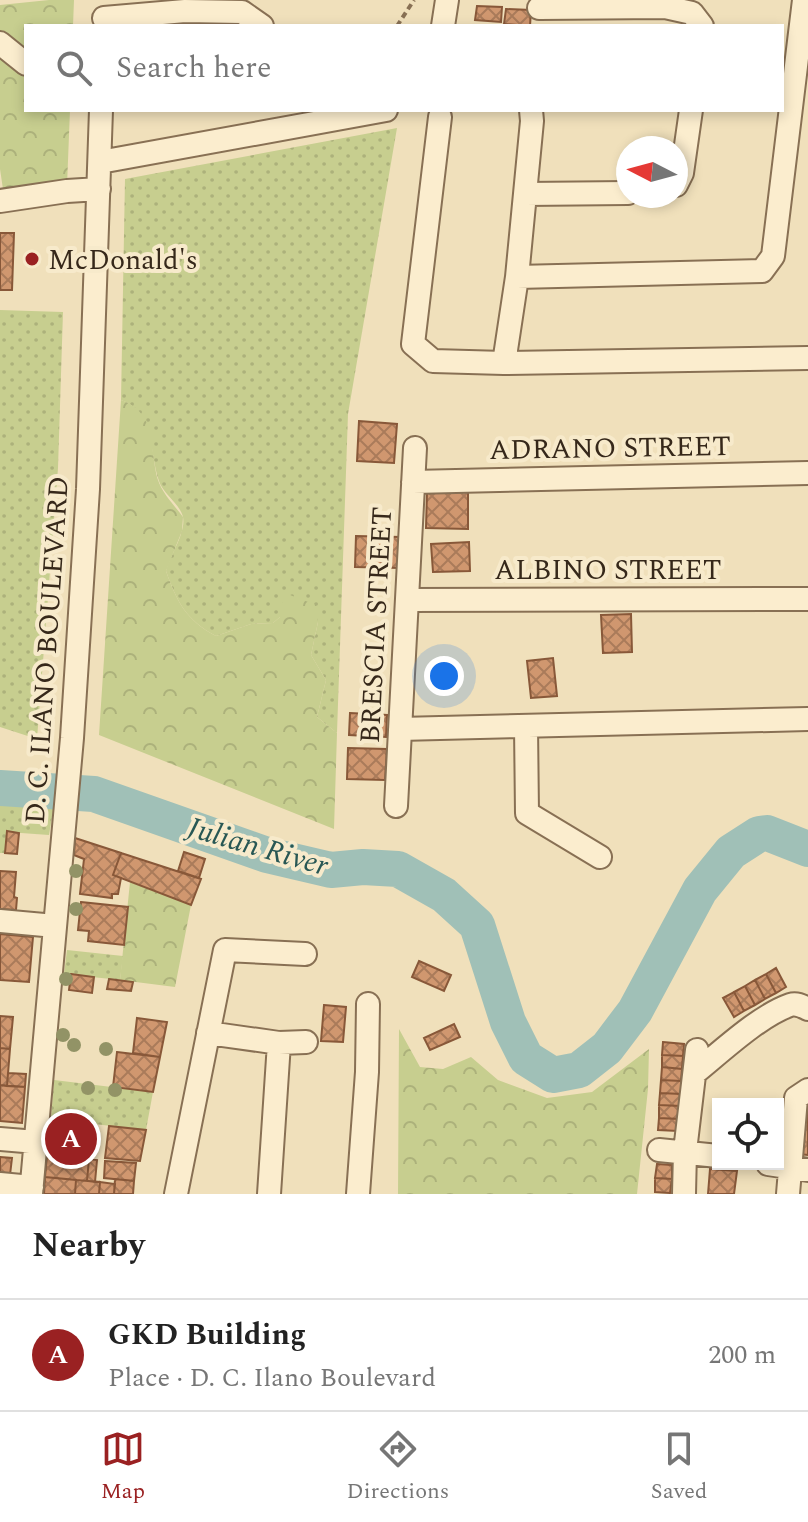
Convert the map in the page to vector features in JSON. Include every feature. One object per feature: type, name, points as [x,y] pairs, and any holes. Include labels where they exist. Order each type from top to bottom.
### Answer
[{"type":"street","points":[[443,24],[447,0]]},
{"type":"street","points":[[517,277],[762,271],[773,256],[804,0]]},
{"type":"street","points":[[539,11],[665,7],[692,13],[700,24]]},
{"type":"street","points":[[104,15],[242,12],[259,24]]},
{"type":"street","points":[[0,43],[24,62]]},
{"type":"street","name":"D. C. ILANO BOULEVARD","points":[[31,1190],[70,755],[91,445],[101,112]]},
{"type":"street","points":[[100,162],[375,112]]},
{"type":"street","points":[[437,112],[413,344],[433,361],[504,363],[808,358]]},
{"type":"street","points":[[504,363],[517,277],[531,112]]},
{"type":"street","points":[[687,136],[691,112]]},
{"type":"street","points":[[0,201],[99,189]]},
{"type":"street","points":[[525,194],[616,193]]},
{"type":"street","name":"BRESCIA STREET","points":[[396,806],[415,448]]},
{"type":"street","name":"ADRANO STREET","points":[[413,482],[808,473]]},
{"type":"street","name":"ALBINO STREET","points":[[407,600],[808,599]]},
{"type":"street","points":[[400,729],[808,719]]},
{"type":"street","points":[[526,726],[527,813],[600,857]]},
{"type":"street","points":[[0,921],[55,926]]},
{"type":"street","points":[[176,1194],[225,950],[305,954]]},
{"type":"street","points":[[358,1194],[367,1072],[368,1004]]},
{"type":"street","points":[[684,1194],[685,1151],[696,1061],[791,1005],[800,1004],[808,1009]]},
{"type":"street","points":[[208,1033],[279,1043],[306,1042]]},
{"type":"street","points":[[269,1194],[279,1043]]},
{"type":"street","points":[[788,1194],[800,1169],[796,1098],[808,1090]]},
{"type":"street","points":[[0,1139],[36,1142]]},
{"type":"street","points":[[659,1150],[712,1155]]},
{"type":"street","points":[[0,1184],[31,1190]]},
{"type":"path","points":[[398,24],[414,0]]},
{"type":"green space","points":[[74,0],[73,24],[24,24],[24,112],[70,112],[67,186],[4,196],[0,169],[0,5]]},
{"type":"green space","points":[[397,128],[348,414],[337,733],[317,717],[326,680],[311,655],[318,622],[280,617],[273,623],[251,624],[216,636],[190,617],[170,582],[166,571],[180,537],[183,517],[159,481],[145,423],[132,406],[121,400],[125,179]]},
{"type":"green space","points":[[0,310],[63,312],[58,468],[37,739],[0,727]]},
{"type":"green space","points":[[121,400],[133,406],[147,423],[158,480],[183,517],[182,531],[166,571],[174,592],[190,617],[216,636],[251,624],[273,623],[280,617],[281,604],[290,595],[316,605],[318,622],[311,655],[326,680],[317,717],[337,733],[334,829],[99,735]]},
{"type":"green space","points":[[0,802],[54,805],[49,835],[7,832],[5,853],[0,853]]},
{"type":"green space","points":[[130,882],[191,905],[175,987],[120,980]]},
{"type":"green space","points":[[67,950],[123,956],[120,980],[64,974]]},
{"type":"green space","points":[[399,1029],[420,1067],[443,1069],[471,1057],[498,1080],[547,1098],[592,1092],[649,1049],[637,1194],[398,1194]]},
{"type":"green space","points":[[54,1080],[153,1092],[146,1130],[51,1119]]},
{"type":"building","points":[[477,6],[502,7],[501,22],[475,20]]},
{"type":"building","points":[[506,9],[531,10],[530,24],[504,24]]},
{"type":"building","points":[[0,233],[14,233],[12,290],[0,290]]},
{"type":"building","points":[[359,421],[397,424],[394,463],[357,461]]},
{"type":"building","points":[[427,492],[468,492],[468,529],[426,528]]},
{"type":"building","points":[[356,536],[401,537],[400,568],[355,567]]},
{"type":"building","points":[[469,542],[470,571],[433,572],[431,544]]},
{"type":"building","points":[[631,614],[632,652],[603,653],[601,615]]},
{"type":"building","points":[[553,658],[557,696],[531,698],[527,661]]},
{"type":"building","points":[[350,713],[387,715],[386,737],[349,735]]},
{"type":"building","points":[[348,748],[387,749],[385,780],[347,779]]},
{"type":"building","points":[[7,831],[19,833],[17,854],[5,853]]},
{"type":"building","points":[[75,838],[121,853],[113,875],[121,878],[118,894],[112,894],[112,898],[80,894],[84,859],[74,855]]},
{"type":"building","points":[[184,852],[205,859],[199,878],[178,871]]},
{"type":"building","points":[[121,853],[201,879],[191,905],[113,875]]},
{"type":"building","points":[[0,871],[16,872],[16,910],[0,909]]},
{"type":"building","points":[[81,902],[128,907],[124,945],[88,941],[89,931],[78,930]]},
{"type":"building","points":[[0,934],[33,937],[29,982],[0,980]]},
{"type":"building","points":[[419,961],[451,975],[444,991],[412,977]]},
{"type":"building","points":[[776,968],[786,987],[776,993],[766,974]]},
{"type":"building","points":[[71,974],[94,977],[92,993],[69,990]]},
{"type":"building","points":[[766,974],[776,993],[765,999],[755,980]]},
{"type":"building","points":[[109,979],[133,982],[131,991],[107,989]]},
{"type":"building","points":[[755,980],[765,999],[755,1005],[745,986]]},
{"type":"building","points":[[745,986],[755,1005],[744,1011],[734,992]]},
{"type":"building","points":[[734,992],[744,1011],[734,1017],[723,998]]},
{"type":"building","points":[[324,1005],[346,1007],[343,1042],[321,1041]]},
{"type":"building","points":[[0,1016],[13,1017],[10,1049],[0,1048]]},
{"type":"building","points":[[137,1018],[167,1022],[160,1057],[133,1053]]},
{"type":"building","points":[[454,1024],[460,1037],[430,1050],[424,1038]]},
{"type":"building","points":[[663,1042],[684,1044],[683,1056],[662,1055]]},
{"type":"building","points":[[0,1048],[10,1049],[7,1086],[0,1085]]},
{"type":"building","points":[[117,1052],[160,1057],[153,1092],[113,1087]]},
{"type":"building","points":[[662,1055],[683,1056],[682,1069],[662,1067]]},
{"type":"building","points":[[662,1067],[682,1069],[681,1081],[661,1080]]},
{"type":"building","points":[[8,1073],[26,1074],[25,1087],[7,1086]]},
{"type":"building","points":[[661,1080],[681,1081],[681,1094],[660,1093]]},
{"type":"building","points":[[0,1085],[25,1087],[22,1123],[0,1121]]},
{"type":"building","points":[[660,1093],[681,1094],[680,1106],[659,1105]]},
{"type":"building","points":[[659,1105],[680,1106],[679,1119],[659,1118]]},
{"type":"building","points":[[805,1107],[808,1107],[808,1155],[799,1154]]},
{"type":"building","points":[[659,1118],[679,1119],[678,1131],[658,1130]]},
{"type":"building","points":[[51,1121],[95,1126],[92,1158],[48,1153]]},
{"type":"building","points":[[109,1126],[146,1130],[140,1161],[105,1158]]},
{"type":"building","points":[[47,1155],[89,1159],[87,1181],[45,1177]]},
{"type":"building","points":[[0,1157],[12,1158],[10,1175],[0,1174]]},
{"type":"building","points":[[89,1159],[97,1160],[95,1182],[87,1181]]},
{"type":"building","points":[[105,1161],[136,1163],[134,1181],[104,1178]]},
{"type":"building","points":[[657,1164],[672,1165],[672,1179],[655,1178]]},
{"type":"building","points":[[710,1169],[737,1171],[734,1194],[708,1194]]},
{"type":"building","points":[[45,1177],[76,1180],[75,1194],[44,1194]]},
{"type":"building","points":[[655,1178],[672,1179],[670,1193],[655,1192]]},
{"type":"building","points":[[115,1179],[134,1181],[133,1194],[114,1194]]},
{"type":"building","points":[[76,1180],[100,1182],[99,1194],[75,1194]]},
{"type":"building","points":[[100,1182],[115,1184],[114,1194],[99,1194]]},
{"type":"waterway","name":"Julian River","points":[[0,788],[94,794],[267,855],[331,870],[363,867],[398,869],[444,895],[477,925],[508,1022],[526,1058],[553,1075],[579,1070],[607,1048],[635,1011],[700,890],[731,852],[759,834],[767,833],[808,849]]},
{"type":"place","name":"McDonald's","points":[[32,259]]},
{"type":"place","name":"GKD Building","points":[[71,1139]]}]
